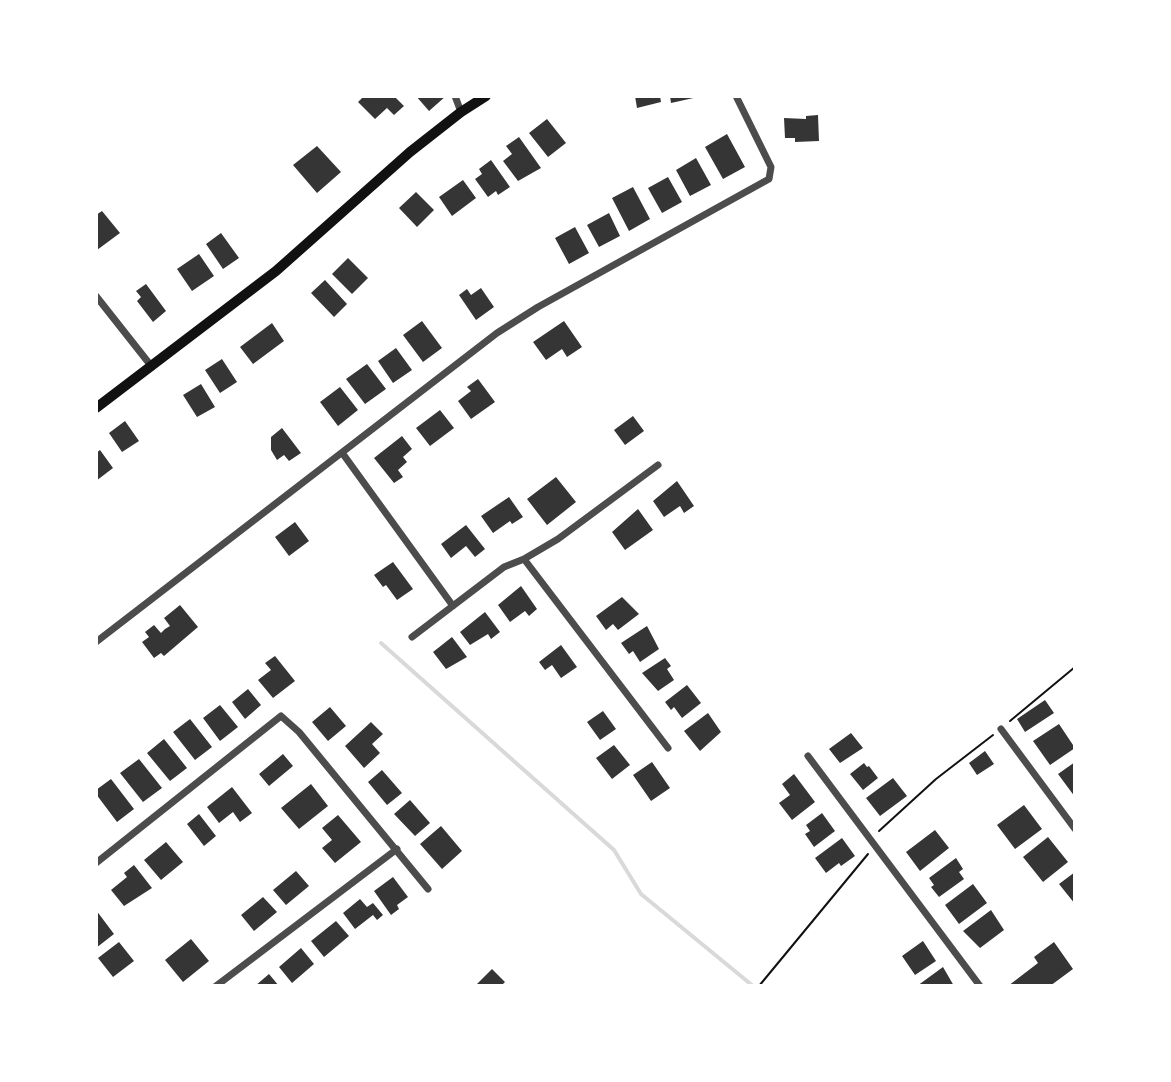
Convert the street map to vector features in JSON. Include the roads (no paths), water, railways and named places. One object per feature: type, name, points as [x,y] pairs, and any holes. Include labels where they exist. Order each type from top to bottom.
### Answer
[{"type":"main road","points":[[96,408],[276,271],[410,152],[486,96]]},
{"type":"street","points":[[455,96],[461,112]]},
{"type":"street","points":[[96,642],[497,333],[538,307],[769,179],[771,167],[736,96]]},
{"type":"street","points":[[96,296],[152,367]]},
{"type":"street","points":[[343,454],[453,606]]},
{"type":"street","points":[[412,637],[504,567],[558,539],[658,465]]},
{"type":"street","points":[[524,559],[668,748]]},
{"type":"street","points":[[96,863],[281,716],[299,732],[428,889]]},
{"type":"street","points":[[1001,729],[1075,829]]},
{"type":"street","points":[[808,756],[980,986]]},
{"type":"street","points":[[216,986],[397,849]]},
{"type":"waterway","points":[[381,643],[614,850],[641,894],[753,986]]}]
